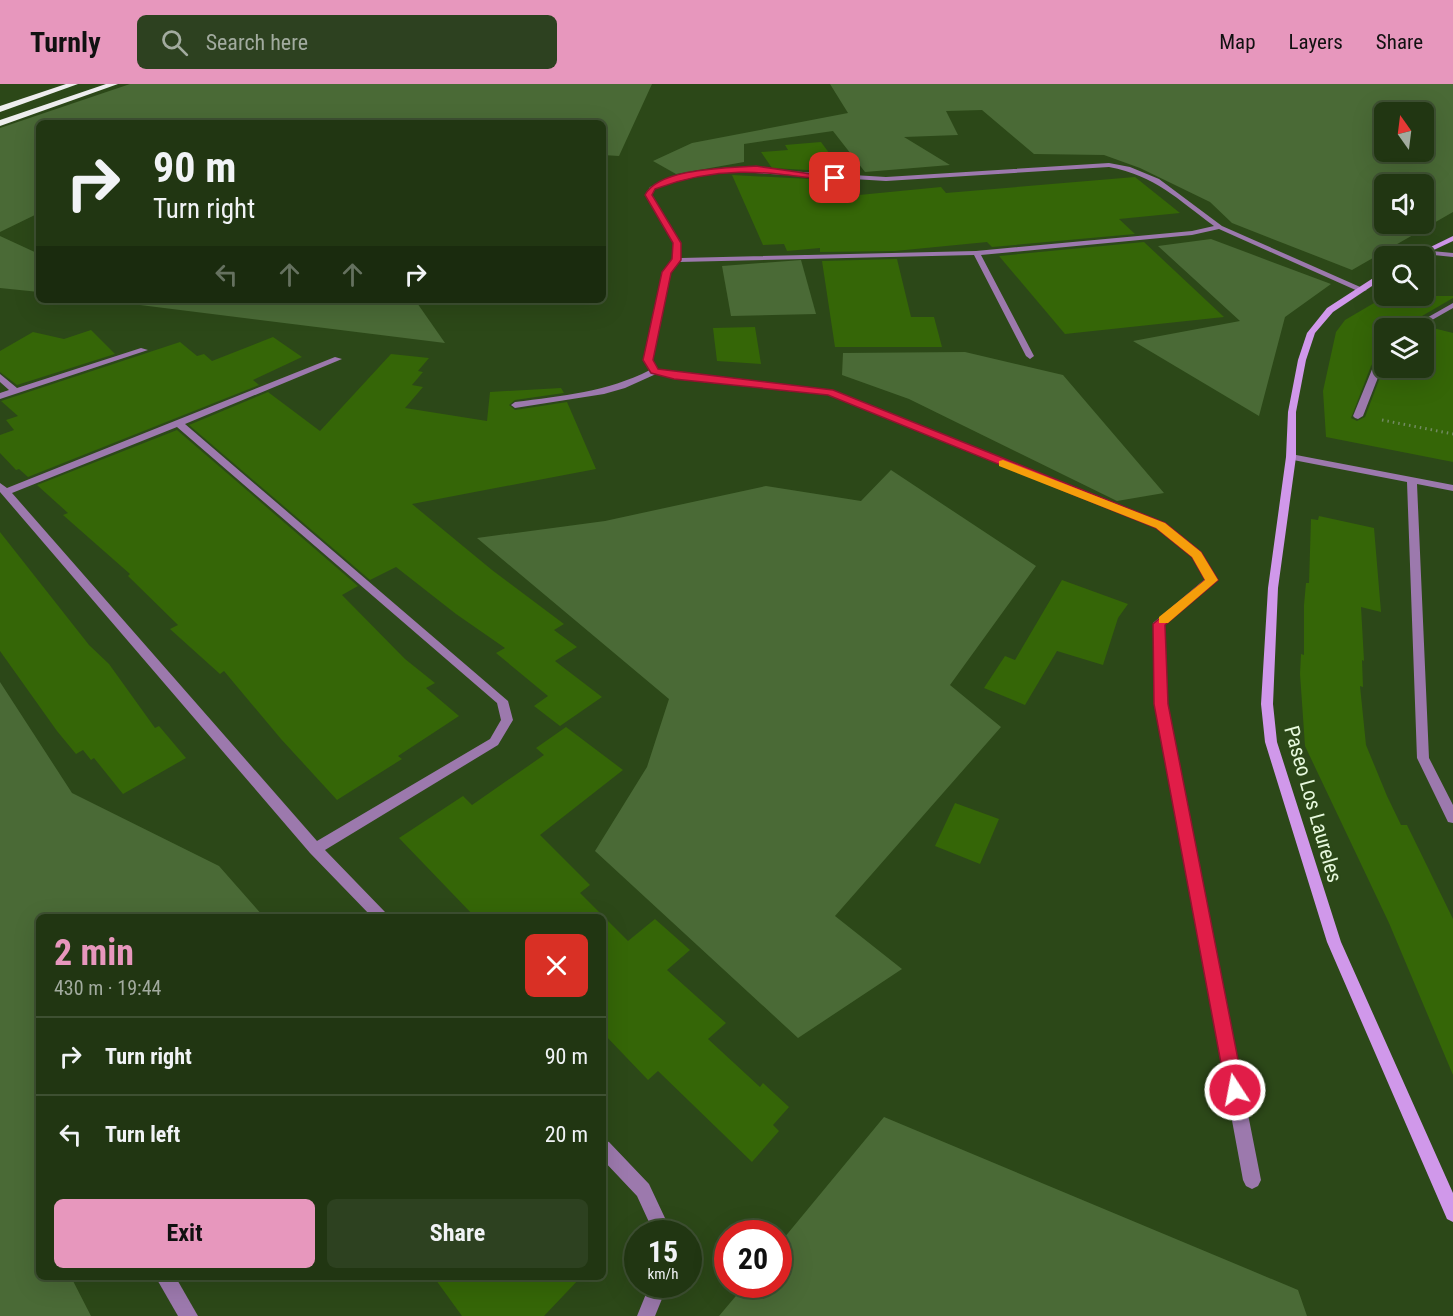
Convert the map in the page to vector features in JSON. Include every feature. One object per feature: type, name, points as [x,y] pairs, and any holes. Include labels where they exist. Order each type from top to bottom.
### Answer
[{"type":"highway","points":[[0,109],[74,84]]},
{"type":"highway","points":[[0,123],[114,84]]},
{"type":"street","points":[[1252,1180],[1161,704],[1159,624],[1211,580],[1197,555],[1161,526],[830,393],[674,376],[655,371],[648,360],[666,272],[676,260],[677,243],[649,195],[652,188],[664,183],[711,171],[756,169],[835,178],[885,179],[1109,165],[1132,168],[1154,177],[1220,227],[1363,290]]},
{"type":"street","points":[[676,260],[976,253],[1192,233],[1220,227]]},
{"type":"street","points":[[1434,247],[1453,238]]},
{"type":"street","points":[[976,253],[1030,356]]},
{"type":"street","points":[[1434,253],[1453,255]]},
{"type":"street","name":"Paseo Los Laureles","points":[[1374,282],[1330,310],[1311,333],[1302,360],[1292,412],[1291,457],[1273,588],[1267,704],[1271,742],[1334,942],[1453,1213]]},
{"type":"street","points":[[1430,318],[1453,305]]},
{"type":"street","points":[[0,396],[144,350]]},
{"type":"street","points":[[338,358],[180,424],[3,489],[315,849],[378,914]]},
{"type":"street","points":[[515,405],[610,391],[634,384],[655,371]]},
{"type":"street","points":[[1358,416],[1374,375]]},
{"type":"street","points":[[0,377],[15,392]]},
{"type":"street","points":[[180,424],[502,701],[507,720],[494,742],[315,849]]},
{"type":"street","points":[[1291,457],[1453,488]]},
{"type":"street","points":[[1412,480],[1423,758],[1453,818]]},
{"type":"street","points":[[606,1151],[644,1190],[657,1220]]},
{"type":"street","points":[[166,1280],[189,1316]]},
{"type":"street","points":[[646,1316],[653,1298]]},
{"type":"path","points":[[1358,416],[1453,434]]},
{"type":"green space","points":[[130,84],[652,84],[619,156],[606,155],[606,120],[36,120],[36,214],[0,232],[0,128]]},
{"type":"green space","points":[[830,84],[1453,84],[1453,212],[1434,223],[1434,174],[1374,174],[1374,234],[1415,234],[1394,246],[1374,246],[1374,257],[1352,270],[1232,223],[1210,202],[1140,168],[1104,155],[1034,154],[982,110],[946,111],[958,135],[904,137],[950,165],[865,172],[833,131],[744,144],[744,162],[676,174],[653,161],[692,143],[848,113]]},
{"type":"green space","points":[[0,236],[36,253],[36,292],[0,288]]},
{"type":"green space","points":[[1211,239],[1331,284],[1285,317],[1259,416],[1133,341],[1240,321],[1158,246]]},
{"type":"green space","points":[[801,260],[816,314],[731,316],[722,266]]},
{"type":"green space","points":[[124,303],[417,303],[445,343]]},
{"type":"green space","points":[[965,352],[1063,375],[1164,493],[1117,501],[909,399],[842,375],[843,353]]},
{"type":"green space","points":[[891,470],[1036,566],[950,685],[1001,727],[835,916],[902,969],[798,1038],[595,851],[647,767],[669,699],[477,538],[605,521],[766,486],[861,501]]},
{"type":"green space","points":[[0,682],[72,793],[219,866],[261,914],[36,914],[36,1280],[73,1280],[91,1316],[0,1316]]},
{"type":"green space","points":[[884,1117],[1298,1290],[1307,1316],[719,1316],[734,1298],[792,1298],[792,1228]]},
{"type":"building","points":[[821,142],[843,172],[772,168],[761,152],[788,150],[785,145]]},
{"type":"building","points":[[732,175],[849,181],[859,195],[941,187],[946,193],[1135,177],[1180,213],[1119,219],[1135,234],[992,247],[987,242],[895,251],[820,252],[820,248],[787,251],[784,244],[763,245]]},
{"type":"building","points":[[1144,242],[1224,317],[1065,334],[999,256]]},
{"type":"building","points":[[897,259],[911,317],[934,317],[942,347],[835,347],[822,261]]},
{"type":"building","points":[[1434,296],[1453,296],[1419,318],[1374,318],[1374,362],[1351,418],[1357,421],[1365,417],[1380,378],[1434,378],[1434,328],[1453,333],[1453,462],[1326,437],[1323,391],[1336,332],[1345,320],[1374,303],[1374,306],[1434,306]]},
{"type":"building","points":[[755,327],[761,364],[717,361],[713,328]]},
{"type":"building","points":[[91,330],[115,354],[17,385],[0,372],[0,351],[33,332],[64,339]]},
{"type":"building","points":[[273,337],[302,357],[253,380],[259,385],[28,477],[19,469],[16,470],[0,453],[0,435],[14,430],[6,420],[18,416],[1,401],[180,342],[197,356],[204,354],[212,361]]},
{"type":"building","points":[[391,354],[429,358],[418,371],[423,372],[412,385],[423,387],[405,408],[487,421],[490,392],[561,388],[564,393],[515,400],[509,405],[515,410],[567,402],[596,469],[412,504],[492,570],[564,624],[554,630],[577,647],[555,661],[602,697],[560,726],[534,706],[548,696],[496,653],[505,648],[456,614],[396,567],[370,580],[189,425],[268,392],[320,431]]},
{"type":"building","points":[[177,430],[358,586],[342,595],[405,659],[435,683],[426,688],[459,716],[398,756],[402,759],[337,800],[281,739],[224,671],[220,674],[170,629],[178,625],[128,576],[130,574],[63,515],[68,513],[37,485]]},
{"type":"building","points":[[1319,516],[1374,528],[1381,612],[1361,607],[1364,661],[1362,660],[1363,687],[1360,686],[1366,745],[1401,825],[1407,825],[1453,919],[1453,1075],[1389,923],[1305,746],[1300,674],[1301,654],[1304,655],[1304,605],[1306,583],[1309,583],[1311,519],[1318,520]]},
{"type":"building","points":[[0,532],[89,645],[109,664],[155,728],[159,726],[186,758],[123,794],[94,758],[91,760],[83,750],[76,754],[57,731],[0,651]]},
{"type":"building","points":[[1062,580],[1128,604],[1118,618],[1103,665],[1057,651],[1025,705],[984,688],[1005,656],[1015,660]]},
{"type":"building","points":[[566,727],[623,770],[540,835],[590,885],[580,893],[601,914],[472,914],[399,838],[463,796],[472,805],[544,755],[536,748]]},
{"type":"building","points":[[955,803],[999,819],[980,864],[935,846]]},
{"type":"building","points":[[606,919],[628,941],[655,919],[690,950],[667,970],[726,1023],[708,1039],[760,1087],[763,1083],[789,1107],[773,1125],[779,1131],[752,1162],[658,1071],[648,1080],[606,1036]]},
{"type":"building","points":[[436,1280],[578,1280],[544,1316],[462,1316]]},
{"type":"slow traffic","points":[[1003,463],[1161,526],[1197,555],[1211,580],[1164,620]]},
{"type":"route","points":[[835,178],[756,169],[711,171],[681,177],[652,188],[649,195],[677,243],[676,260],[666,272],[648,360],[655,371],[674,376],[830,393],[1161,526],[1197,555],[1211,580],[1159,624],[1161,704],[1235,1090]]}]
